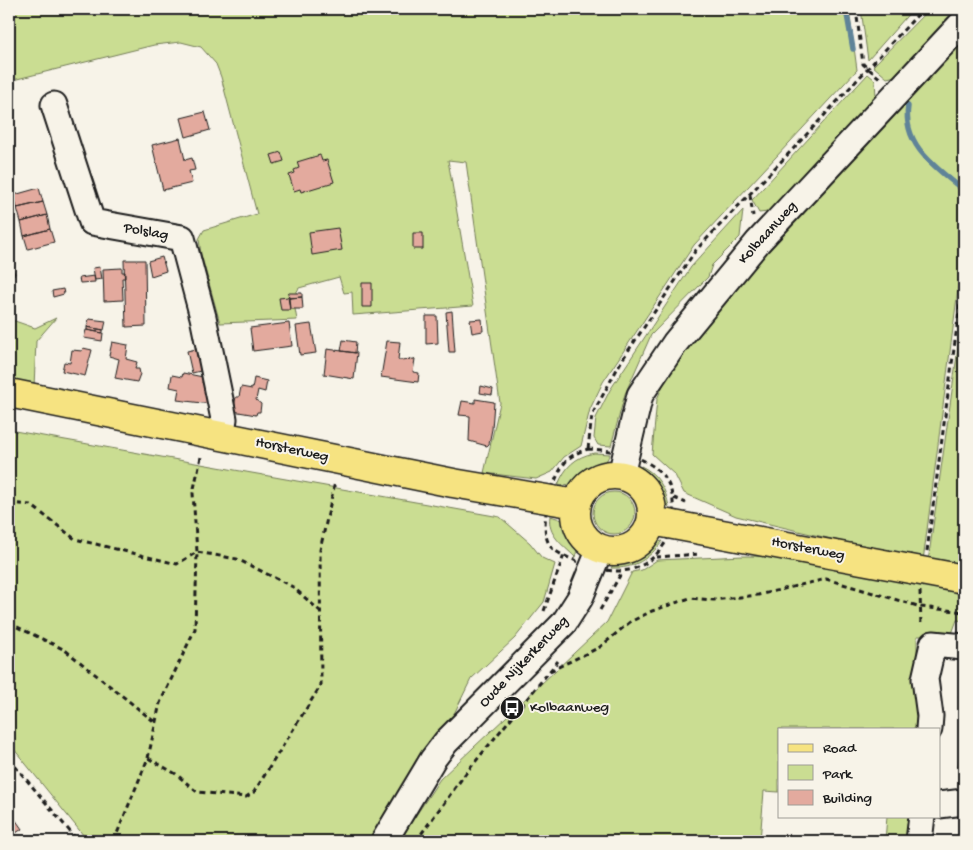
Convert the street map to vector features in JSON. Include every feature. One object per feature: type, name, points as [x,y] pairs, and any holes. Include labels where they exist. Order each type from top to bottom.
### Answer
[{"type":"main road","name":"Horsterweg","points":[[9,393],[453,483],[576,504]]},
{"type":"main road","points":[[621,475],[633,479],[649,497],[652,522],[648,532],[632,547],[616,552],[600,549],[582,536],[575,515],[576,504],[588,484],[598,478],[621,475]]},
{"type":"main road","name":"Horsterweg","points":[[652,522],[964,579]]},
{"type":"street","name":"Kolbaanweg","points":[[621,475],[640,395],[675,343],[758,242],[964,21]]},
{"type":"street","name":"Polslag","points":[[54,105],[92,222],[182,238],[203,317],[224,420],[221,435]]},
{"type":"street","name":"Oude Nijkerkerweg","points":[[384,841],[418,783],[446,742],[564,623],[580,598],[600,549]]},
{"type":"street","points":[[929,728],[930,716],[925,679],[933,644],[964,647]]},
{"type":"street","points":[[940,805],[964,802]]},
{"type":"street","points":[[919,841],[922,818]]},
{"type":"path","points":[[856,9],[863,64],[897,94]]},
{"type":"path","points":[[556,477],[567,460],[577,452],[588,448],[592,415],[622,360],[696,250],[923,9]]},
{"type":"path","points":[[924,572],[964,274]]},
{"type":"path","points":[[114,841],[148,758],[160,703],[194,629],[197,552],[193,494],[201,458]]},
{"type":"path","points":[[148,758],[176,774],[197,792],[246,797],[254,792],[320,685],[320,550],[335,482]]},
{"type":"path","points":[[9,503],[31,505],[75,540],[177,564],[197,552],[237,559],[293,587],[320,611]]},
{"type":"path","points":[[540,618],[549,602],[564,555]]},
{"type":"path","points":[[594,617],[622,572]]},
{"type":"path","points":[[550,671],[600,647],[630,622],[652,611],[690,598],[714,600],[758,595],[826,579],[921,607],[964,612]]},
{"type":"path","points":[[9,623],[65,650],[156,723]]},
{"type":"path","name":"Oude Nijkerkerweg","points":[[416,841],[466,773],[562,657]]},
{"type":"path","points":[[9,759],[78,841]]},
{"type":"green space","points":[[9,9],[849,9],[857,70],[694,245],[603,382],[590,409],[581,446],[564,457],[552,472],[536,479],[484,473],[500,403],[466,162],[448,160],[473,306],[353,315],[352,292],[344,293],[339,277],[299,288],[293,298],[297,320],[220,323],[201,254],[199,239],[204,230],[257,214],[216,64],[201,47],[181,42],[154,45],[9,81]]},
{"type":"green space","points":[[861,9],[913,9],[868,60]]},
{"type":"green space","points":[[929,9],[959,9],[900,75],[887,78],[873,66]]},
{"type":"green space","points":[[964,32],[964,243],[923,561],[736,516],[684,493],[675,475],[652,454],[657,399],[678,351],[712,301]]},
{"type":"green space","points":[[868,74],[875,80],[876,97],[775,209],[759,213],[752,200]]},
{"type":"green space","points":[[743,210],[740,237],[712,265],[708,277],[651,335],[625,394],[611,446],[598,445],[594,438],[596,418],[610,390],[691,267]]},
{"type":"green space","points":[[964,305],[964,569],[928,562]]},
{"type":"green space","points":[[56,318],[36,341],[34,387],[9,383],[9,319],[35,328]]},
{"type":"green space","points":[[9,430],[500,517],[530,543],[542,558],[555,564],[544,602],[515,638],[471,679],[451,720],[371,841],[88,841],[9,743]]},
{"type":"green space","points":[[594,453],[610,454],[601,467],[588,478],[566,486],[558,485],[567,468],[576,460]]},
{"type":"green space","points":[[641,466],[657,478],[666,494],[669,507],[649,490]]},
{"type":"green space","points":[[614,492],[629,498],[635,513],[629,528],[614,534],[599,528],[593,513],[599,498]]},
{"type":"green space","points":[[550,516],[564,521],[573,530],[577,542],[575,557],[553,534]]},
{"type":"green space","points":[[663,541],[640,562],[627,567],[611,568],[621,557],[634,549]]},
{"type":"green space","points":[[743,556],[804,557],[964,588],[964,621],[957,620],[951,636],[917,636],[917,697],[921,728],[778,728],[778,792],[764,791],[760,841],[399,841],[440,779],[607,622],[632,572],[642,570],[657,560]]},
{"type":"green space","points":[[887,818],[914,818],[912,841],[885,841]]},
{"type":"building","points":[[205,112],[210,130],[186,137],[181,118]]},
{"type":"building","points":[[180,138],[185,160],[192,158],[195,170],[189,171],[192,183],[163,190],[152,145]]},
{"type":"building","points":[[281,152],[284,161],[274,164],[271,155]]},
{"type":"building","points":[[320,155],[322,161],[327,160],[334,182],[301,192],[300,189],[294,191],[289,175],[295,173],[294,170],[299,168],[297,162]]},
{"type":"building","points":[[39,188],[43,202],[17,208],[14,195]]},
{"type":"building","points":[[43,202],[47,215],[21,222],[17,208]]},
{"type":"building","points":[[47,215],[50,229],[24,236],[21,222]]},
{"type":"building","points":[[338,228],[342,250],[312,255],[309,232]]},
{"type":"building","points":[[50,229],[54,242],[28,249],[24,236]]},
{"type":"building","points":[[413,233],[423,233],[423,249],[413,249]]},
{"type":"building","points":[[9,257],[15,274],[9,275]]},
{"type":"building","points":[[162,257],[166,271],[151,276],[148,261]]},
{"type":"building","points":[[124,260],[145,260],[146,326],[126,327]]},
{"type":"building","points":[[100,267],[102,279],[95,280],[93,268]]},
{"type":"building","points":[[122,268],[122,272],[125,272],[125,278],[122,278],[123,300],[104,301],[103,269]]},
{"type":"building","points":[[94,276],[95,282],[80,283],[79,278]]},
{"type":"building","points":[[362,283],[372,283],[372,307],[362,307]]},
{"type":"building","points":[[63,289],[64,294],[53,297],[52,291]]},
{"type":"building","points":[[288,293],[302,293],[302,297],[289,298]]},
{"type":"building","points":[[288,297],[290,310],[281,310],[279,298]]},
{"type":"building","points":[[302,297],[303,309],[290,309],[289,298]]},
{"type":"building","points":[[452,311],[455,352],[449,352],[446,312]]},
{"type":"building","points":[[426,316],[437,316],[438,343],[426,344]]},
{"type":"building","points":[[89,319],[106,321],[104,330],[87,327]]},
{"type":"building","points":[[482,319],[483,331],[472,333],[470,320]]},
{"type":"building","points":[[289,323],[292,346],[253,351],[250,328]]},
{"type":"building","points":[[311,324],[316,353],[300,355],[296,326]]},
{"type":"building","points":[[87,327],[103,330],[103,333],[87,330]]},
{"type":"building","points":[[86,330],[103,333],[102,341],[84,338]]},
{"type":"building","points":[[343,340],[356,342],[355,353],[341,351]]},
{"type":"building","points":[[387,341],[400,342],[398,360],[415,359],[413,372],[419,373],[418,382],[381,377]]},
{"type":"building","points":[[112,342],[128,345],[126,359],[137,362],[135,369],[139,369],[140,374],[137,382],[115,378],[119,359],[109,356]]},
{"type":"building","points":[[83,348],[92,350],[85,376],[62,371],[64,362],[70,363],[72,350],[82,351]]},
{"type":"building","points":[[201,348],[205,370],[192,373],[187,351]]},
{"type":"building","points":[[327,349],[357,353],[354,379],[324,374]]},
{"type":"building","points":[[183,373],[203,377],[202,383],[206,383],[211,404],[177,400],[179,389],[170,387],[172,375],[182,377]]},
{"type":"building","points":[[254,378],[267,381],[265,392],[258,390],[256,400],[261,404],[260,412],[257,412],[256,415],[233,411],[236,397],[239,397],[241,387],[252,389]]},
{"type":"building","points":[[481,386],[493,389],[492,395],[480,393]]},
{"type":"building","points":[[475,399],[494,402],[492,429],[487,446],[469,441],[470,416],[459,415],[462,401],[475,403]]},
{"type":"building","points":[[964,671],[964,699],[959,698]]},
{"type":"building","points":[[964,731],[964,768],[958,767]]},
{"type":"building","points":[[15,819],[22,829],[13,835],[17,841],[9,841],[9,823]]},
{"type":"building","points":[[964,833],[964,841],[959,841],[958,834]]},
{"type":"waterway","points":[[846,9],[853,49]]},
{"type":"waterway","points":[[905,104],[908,106],[910,133],[916,144],[933,164],[963,190]]},
{"type":"place","name":"Kolbaanweg","points":[[512,708]]}]
